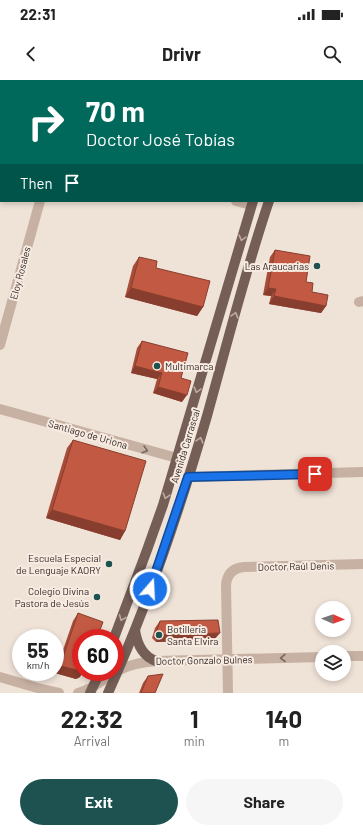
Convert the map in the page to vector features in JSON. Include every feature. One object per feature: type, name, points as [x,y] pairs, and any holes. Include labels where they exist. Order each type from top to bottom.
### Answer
[{"type":"main road","name":"Avenida Carrascal","points":[[124,657],[160,562],[188,477],[269,202]]},
{"type":"main road","name":"Avenida Carrascal","points":[[117,629],[163,505],[252,203]]},
{"type":"main road","points":[[135,629],[137,641],[141,650],[151,659],[156,661]]},
{"type":"main road","name":"Avenida Carrascal","points":[[108,693],[114,681]]},
{"type":"street","name":"Eloy Rosales","points":[[0,345],[40,202]]},
{"type":"street","name":"Santiago de Uriona","points":[[0,409],[177,458]]},
{"type":"street","points":[[188,477],[363,472]]},
{"type":"street","name":"Doctor Raúl Denis","points":[[227,659],[226,585],[230,572],[239,567],[363,564]]},
{"type":"street","points":[[351,656],[363,656]]},
{"type":"street","name":"Doctor Gonzalo Bulnes","points":[[124,668],[147,661],[315,657]]},
{"type":"street","points":[[227,659],[228,693]]},
{"type":"street","points":[[0,677],[59,693]]},
{"type":"street","name":"Doctor Gonzalo Bulnes","points":[[78,693],[92,690],[104,681]]},
{"type":"building","points":[[275,250],[310,256],[306,282],[313,283],[312,292],[328,295],[326,306],[274,296],[276,289],[268,288]]},
{"type":"building","points":[[139,257],[157,261],[156,268],[210,281],[203,307],[131,288]]},
{"type":"building","points":[[142,341],[188,353],[181,378],[191,381],[187,395],[158,387],[162,373],[135,366]]},
{"type":"building","points":[[73,440],[146,461],[125,531],[52,510]]},
{"type":"building","points":[[78,613],[103,622],[100,629],[73,629]]},
{"type":"building","points":[[218,620],[220,633],[161,635],[157,630],[160,621]]},
{"type":"building","points":[[72,631],[72,669],[64,667],[64,654]]},
{"type":"building","points":[[163,674],[155,693],[141,693],[148,676]]},
{"type":"place","name":"Las Araucarias","points":[[317,266]]},
{"type":"place","name":"Multimarca","points":[[157,366]]},
{"type":"place","name":"Escuela Especial de Lenguaje KAORY","points":[[109,564]]},
{"type":"place","name":"Colegio Divina Pastora de Jesús","points":[[97,597]]},
{"type":"place","name":"Botilleria Santa Elvira","points":[[159,635]]},
{"type":"route","points":[[150,589],[188,477],[315,474]]}]
